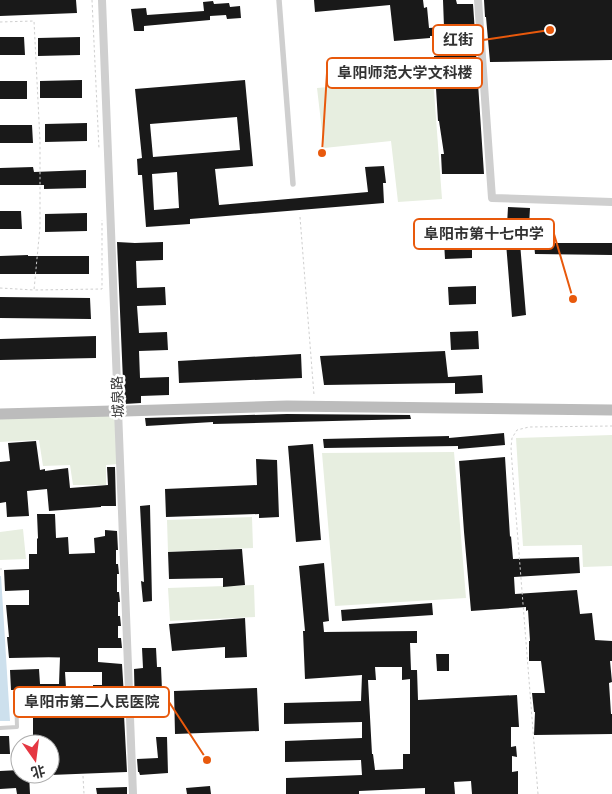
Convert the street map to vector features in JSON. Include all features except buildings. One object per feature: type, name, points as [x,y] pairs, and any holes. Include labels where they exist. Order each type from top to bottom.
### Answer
[{"type":"main road","points":[[125,411],[287,406],[612,410]]},
{"type":"main road","points":[[0,414],[112,411]]},
{"type":"street","name":"城泉路","points":[[102,0],[133,794]]},
{"type":"street","points":[[279,0],[293,184]]},
{"type":"street","points":[[478,0],[492,198],[612,202]]},
{"type":"lane","points":[[0,728],[17,727],[16,694]]},
{"type":"path","points":[[92,0],[99,149]]},
{"type":"path","points":[[0,22],[34,21],[40,141],[40,227],[34,290]]},
{"type":"path","points":[[300,216],[314,395]]},
{"type":"path","points":[[0,288],[34,290],[102,289],[102,219]]},
{"type":"path","points":[[538,794],[512,467],[512,438],[517,430],[529,427],[612,426]]},
{"type":"path","points":[[83,776],[84,794]]},
{"type":"shaded area","points":[[433,78],[442,199],[398,202],[391,141],[324,148],[317,88]]},
{"type":"shaded area","points":[[115,415],[118,464],[106,465],[106,485],[73,485],[70,465],[43,466],[39,440],[0,442],[0,418]]},
{"type":"shaded area","points":[[612,435],[612,566],[583,567],[582,545],[523,546],[516,438]]},
{"type":"shaded area","points":[[454,452],[466,598],[335,606],[322,453]]},
{"type":"shaded area","points":[[252,517],[253,548],[168,552],[167,520]]},
{"type":"shaded area","points":[[23,529],[26,559],[0,560],[0,532]]},
{"type":"shaded area","points":[[254,585],[255,617],[170,621],[168,588]]},
{"type":"water","points":[[1,576],[10,721],[0,721]]},
{"type":"place","name":"红街","points":[[550,30]]},
{"type":"place","name":"阜阳师范大学文科楼","points":[[322,153]]},
{"type":"place","name":"阜阳市第十七中学","points":[[573,299]]},
{"type":"place","name":"阜阳市第二人民医院","points":[[207,760]]}]
